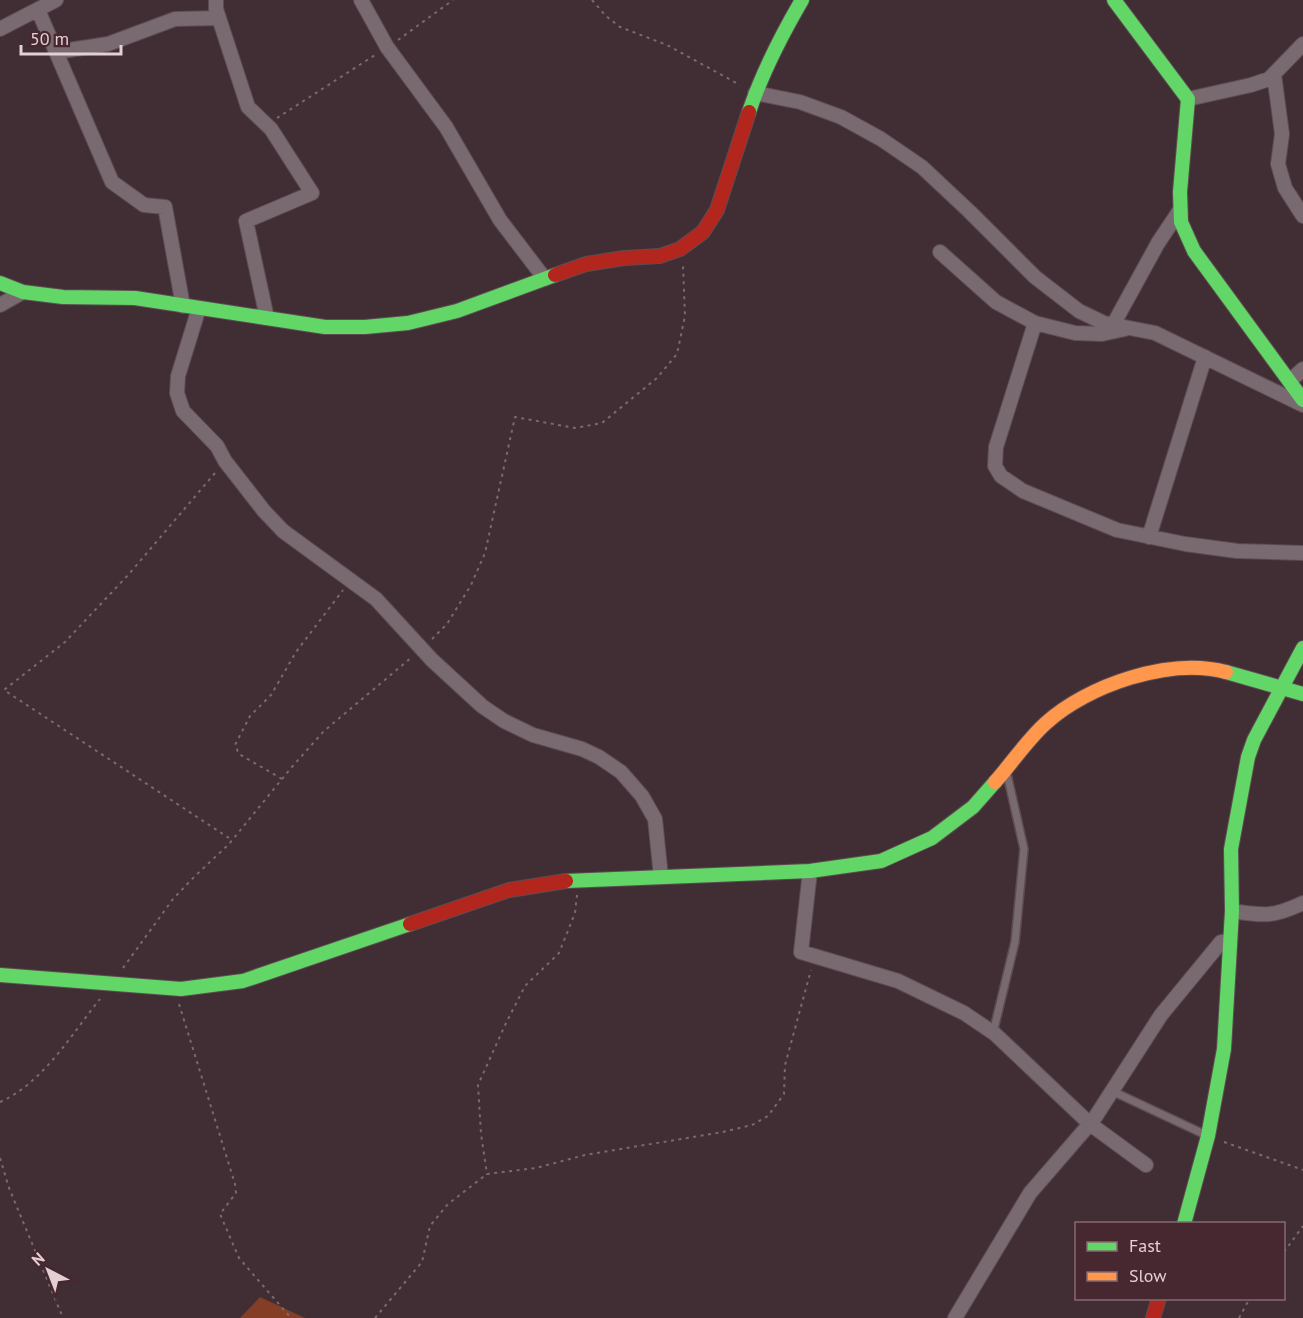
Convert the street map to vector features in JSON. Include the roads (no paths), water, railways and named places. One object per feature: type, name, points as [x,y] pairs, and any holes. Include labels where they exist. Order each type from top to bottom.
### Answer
[{"type":"street","points":[[0,29],[56,0]]},
{"type":"street","points":[[216,0],[219,18],[249,107],[267,125],[312,193],[246,221],[267,318]]},
{"type":"street","points":[[361,0],[387,47],[446,127],[500,220],[545,279]]},
{"type":"street","points":[[0,283],[23,292],[63,297],[135,298],[325,327],[365,327],[408,323],[457,311],[586,264],[624,258],[660,256],[683,247],[703,232],[717,210],[755,93],[779,40],[802,0]]},
{"type":"street","points":[[1114,0],[1188,99],[1180,192],[1181,222],[1194,251],[1303,400]]},
{"type":"street","points":[[38,10],[112,182],[144,205],[165,207],[183,306]]},
{"type":"street","points":[[56,52],[108,44],[175,19],[219,18]]},
{"type":"street","points":[[1188,99],[1269,79],[1303,44]]},
{"type":"street","points":[[1274,74],[1282,135],[1278,164],[1285,188],[1303,216]]},
{"type":"street","points":[[755,93],[800,102],[842,117],[881,139],[922,167],[1035,278],[1079,311],[1104,323],[1155,333],[1303,405]]},
{"type":"street","points":[[1113,325],[1158,243],[1181,209]]},
{"type":"street","points":[[940,252],[996,302],[1035,323],[1075,333],[1102,334],[1128,328]]},
{"type":"street","points":[[0,305],[23,292]]},
{"type":"street","points":[[199,308],[178,376],[177,393],[183,411],[217,446],[225,461],[264,511],[283,531],[376,599],[422,649],[482,706],[504,721],[533,735],[582,749],[621,772],[642,796],[656,819],[661,877]]},
{"type":"street","points":[[1035,323],[996,447],[995,466],[1001,476],[1023,491],[1117,530],[1237,551],[1303,553]]},
{"type":"street","points":[[1149,537],[1205,357]]},
{"type":"street","points":[[1290,381],[1303,369]]},
{"type":"street","points":[[1185,1222],[1208,1136],[1224,1049],[1232,911],[1231,849],[1248,757],[1254,740],[1303,648]]},
{"type":"street","points":[[0,975],[174,988],[243,981],[509,890],[578,880],[810,872],[881,861],[932,838],[974,807],[1046,723],[1084,696],[1146,672],[1210,668],[1303,694]]},
{"type":"street","points":[[810,872],[801,952],[898,981],[964,1013],[993,1033],[1090,1124],[1146,1165]]},
{"type":"street","points":[[1232,911],[1257,915],[1278,914],[1303,903]]},
{"type":"street","points":[[955,1318],[1030,1193],[1090,1124],[1161,1015],[1221,942],[1230,941]]},
{"type":"street","points":[[1152,1318],[1159,1300]]},
{"type":"lane","points":[[993,1033],[1015,942],[1024,849],[1006,769]]},
{"type":"lane","points":[[1112,1092],[1208,1136]]}]
